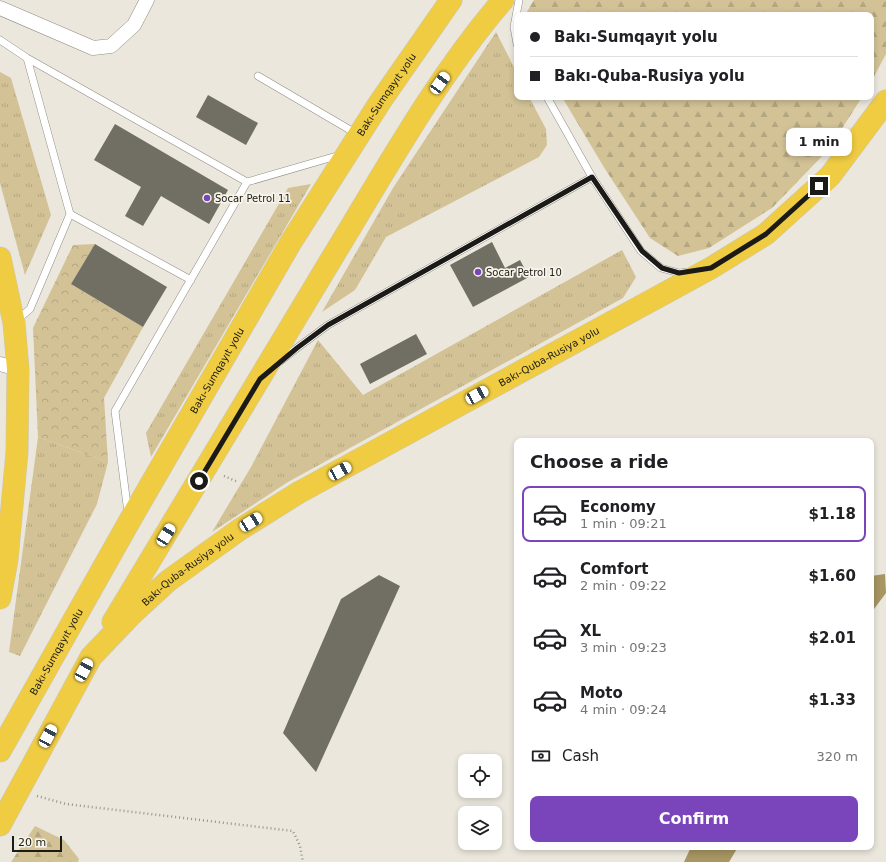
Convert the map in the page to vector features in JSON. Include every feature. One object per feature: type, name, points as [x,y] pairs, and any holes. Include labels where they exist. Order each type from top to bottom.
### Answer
[{"type":"highway","name":"Bakı-Sumqayıt yolu","points":[[0,751],[129,522],[291,242],[380,102],[450,0]]},
{"type":"highway","points":[[91,657],[389,163],[440,83],[477,32],[503,0]]},
{"type":"highway","name":"Bakı-Quba-Rusiya yolu","points":[[0,825],[91,657],[132,614],[168,581],[239,530],[298,493],[711,268],[766,234],[830,176],[886,101]]},
{"type":"highway","points":[[0,258],[14,323],[9,366],[17,452],[7,560],[0,598]]},
{"type":"street","points":[[0,8],[93,48],[111,46],[134,25],[147,0]]},
{"type":"lane","points":[[517,12],[519,0]]},
{"type":"lane","points":[[0,40],[27,58],[247,182]]},
{"type":"lane","points":[[14,323],[30,309],[70,214],[27,58]]},
{"type":"lane","points":[[258,76],[359,135]]},
{"type":"lane","points":[[549,100],[592,177],[642,251],[662,268],[679,273],[711,268]]},
{"type":"lane","points":[[129,522],[115,412],[247,182],[347,153]]},
{"type":"lane","points":[[260,379],[297,348],[328,325],[592,177]]},
{"type":"lane","points":[[70,214],[190,280]]},
{"type":"path","points":[[20,789],[55,802],[66,804],[294,832],[300,846],[303,862]]},
{"type":"green space","points":[[534,0],[886,0],[886,54],[874,76],[874,12],[527,12]]},
{"type":"green space","points":[[496,32],[514,67],[514,100],[531,100],[546,129],[547,145],[539,157],[386,237],[355,290],[322,312],[393,188]]},
{"type":"green space","points":[[0,72],[11,78],[51,215],[25,275],[0,183]]},
{"type":"green space","points":[[564,100],[860,100],[829,149],[772,208],[709,248],[678,256],[650,238],[605,169]]},
{"type":"green space","points":[[311,184],[151,457],[146,433],[288,188]]},
{"type":"green space","points":[[95,244],[71,284],[143,327],[104,398],[108,462],[38,437],[33,328],[73,245]]},
{"type":"green space","points":[[622,250],[636,277],[623,298],[288,482],[212,532],[251,467],[318,340],[363,395]]},
{"type":"green space","points":[[38,437],[108,462],[97,504],[20,656],[9,652]]},
{"type":"green space","points":[[35,826],[64,840],[79,859],[78,862],[11,862]]},
{"type":"shaded area","points":[[885,574],[886,593],[874,609],[874,576]]},
{"type":"shaded area","points":[[690,850],[736,850],[729,862],[684,862]]},
{"type":"building","points":[[208,95],[258,123],[246,145],[196,117]]},
{"type":"building","points":[[115,124],[228,190],[209,224],[161,196],[143,226],[125,216],[141,187],[94,160]]},
{"type":"building","points":[[492,242],[505,268],[520,260],[529,277],[473,307],[450,265]]},
{"type":"building","points":[[95,244],[167,287],[143,327],[71,284]]},
{"type":"building","points":[[416,334],[427,354],[370,384],[360,364]]},
{"type":"building","points":[[379,575],[400,586],[316,772],[283,733],[341,599]]},
{"type":"place","name":"Socar Petrol 11","points":[[207,198]]},
{"type":"place","name":"Socar Petrol 10","points":[[478,272]]},
{"type":"route","points":[[199,481],[260,379],[297,348],[328,325],[592,177],[642,251],[662,268],[679,273],[711,268],[766,234],[819,186]]}]
